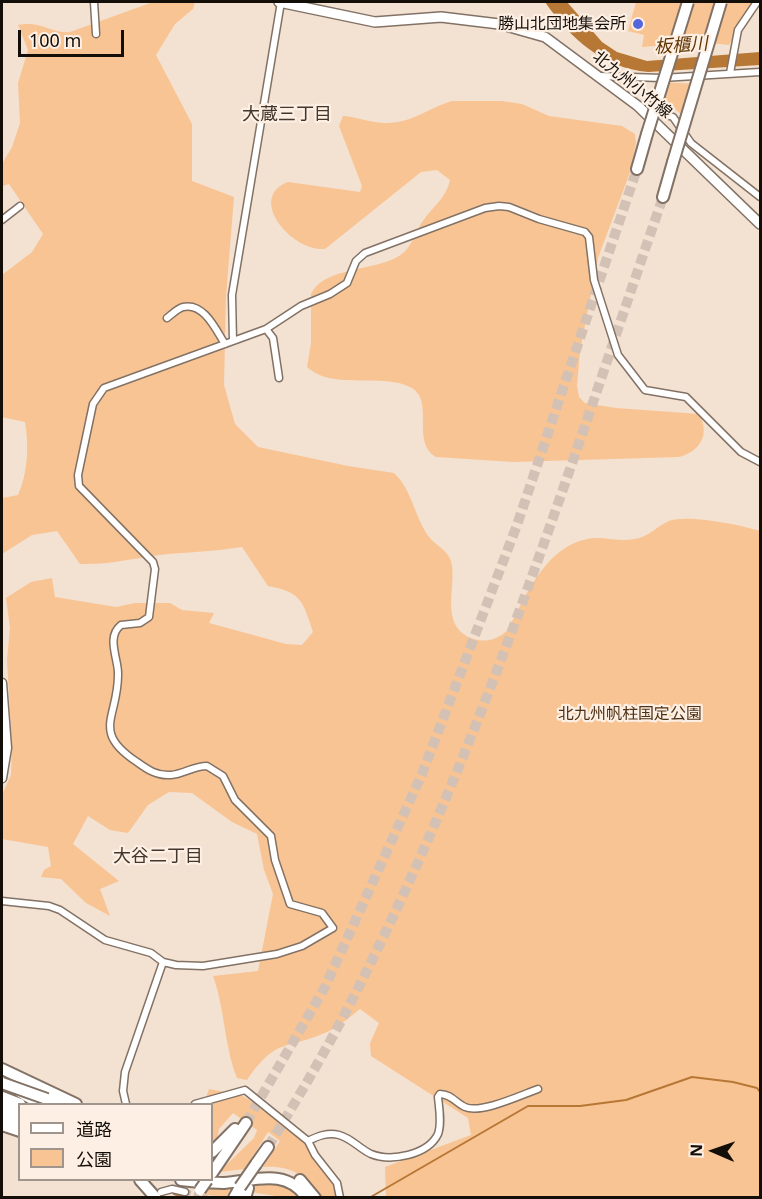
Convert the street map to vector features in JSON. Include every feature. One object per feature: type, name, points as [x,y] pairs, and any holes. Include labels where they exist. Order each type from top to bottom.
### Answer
[{"type":"highway","points":[[637,169],[688,2]]},
{"type":"highway","points":[[663,197],[721,2]]},
{"type":"highway","points":[[2,1069],[46,1099]]},
{"type":"highway","points":[[4,1083],[46,1099],[70,1103]]},
{"type":"highway","points":[[10,1113],[18,1127]]},
{"type":"highway","points":[[213,1151],[244,1122],[213,1171]]},
{"type":"highway","points":[[234,1197],[244,1191],[268,1147]]},
{"type":"highway","points":[[213,1173],[264,1171],[285,1173],[301,1180],[315,1197]]},
{"type":"highway","points":[[196,1181],[211,1183],[279,1178],[295,1184],[307,1197]]},
{"type":"highway","points":[[142,1181],[158,1195]]},
{"type":"highway","points":[[198,1194],[206,1181]]},
{"type":"main road","name":"北九州小竹線","points":[[280,2],[375,22],[441,17],[499,24],[545,37],[638,106],[760,224]]},
{"type":"street","points":[[94,2],[96,34]]},
{"type":"street","points":[[233,341],[232,295],[280,2]]},
{"type":"street","points":[[730,71],[738,30],[757,2]]},
{"type":"street","points":[[599,76],[662,78],[730,71],[760,72]]},
{"type":"street","points":[[638,106],[673,117],[691,143],[760,197]]},
{"type":"street","points":[[2,220],[20,206]]},
{"type":"street","points":[[2,901],[49,906],[60,910],[105,940],[151,953],[163,962],[203,966],[252,959],[302,946],[333,928],[322,913],[290,904],[278,871],[271,836],[235,800],[223,776],[214,769],[198,766],[172,775],[160,775],[122,752],[112,739],[111,715],[117,696],[118,671],[114,635],[121,625],[140,623],[149,617],[155,569],[153,562],[79,486],[78,475],[93,404],[104,388],[266,328],[347,283],[356,261],[365,253],[485,208],[509,207],[539,219],[585,232],[589,237],[594,280],[618,355],[645,390],[686,397],[741,452],[760,462]]},
{"type":"street","points":[[166,318],[182,307],[193,308],[208,317],[225,344]]},
{"type":"street","points":[[266,328],[273,338],[279,378]]},
{"type":"street","points":[[2,684],[7,748],[2,778]]},
{"type":"street","points":[[126,1103],[123,1091],[125,1072],[163,962]]},
{"type":"street","points":[[308,1141],[320,1135],[341,1135],[371,1154],[403,1156],[424,1148],[438,1133],[438,1097],[440,1094],[446,1094],[466,1108],[482,1108],[538,1089]]},
{"type":"street","points":[[198,1103],[244,1090],[308,1141],[315,1155],[337,1183],[340,1197]]},
{"type":"street","points":[[158,1195],[172,1189],[185,1192]]},
{"type":"green space","name":"北九州帆柱国定公園","points":[[153,2],[195,2],[193,9],[175,24],[156,55],[192,124],[192,181],[234,197],[226,297],[224,385],[235,424],[258,447],[394,473],[405,488],[424,529],[432,540],[447,553],[451,561],[452,615],[456,625],[463,633],[483,641],[496,638],[508,630],[541,571],[552,558],[579,541],[596,538],[636,539],[677,519],[714,521],[760,531],[760,1197],[386,1197],[385,1167],[471,1135],[468,1118],[371,1056],[370,1043],[379,1023],[360,1009],[329,1031],[275,1050],[247,1080],[237,1078],[229,1053],[213,976],[258,971],[273,894],[264,870],[257,834],[232,822],[192,793],[169,792],[148,805],[128,833],[110,830],[88,816],[73,844],[119,881],[100,889],[110,916],[86,903],[61,879],[41,877],[44,870],[51,866],[48,847],[2,839],[2,795],[11,775],[12,745],[7,660],[10,628],[6,598],[31,582],[52,578],[55,597],[116,607],[135,603],[170,603],[182,610],[214,613],[209,623],[286,644],[302,645],[313,632],[300,600],[295,595],[279,588],[268,586],[242,547],[80,564],[57,531],[32,535],[2,554],[2,498],[18,495],[26,468],[27,441],[25,422],[2,417],[2,275],[32,252],[43,234],[9,184],[2,186],[2,164],[12,147],[20,123],[18,83],[28,50],[18,25],[33,24],[70,32]]},
{"type":"green space","points":[[636,2],[755,2],[729,45],[702,42],[642,47],[644,35],[628,31]]},
{"type":"green space","points":[[656,82],[699,84],[692,122],[653,93]]},
{"type":"green space","points":[[452,101],[502,101],[522,104],[549,116],[622,126],[635,134],[636,143],[629,175],[598,258],[580,351],[577,386],[579,397],[585,403],[616,408],[699,414],[704,429],[703,436],[701,442],[692,451],[679,457],[513,462],[436,457],[428,450],[425,442],[421,401],[418,393],[410,387],[385,381],[330,378],[307,367],[311,343],[311,294],[317,285],[338,274],[389,261],[403,253],[443,196],[450,180],[437,170],[421,172],[325,249],[312,248],[299,242],[278,223],[271,200],[276,190],[288,182],[360,192],[362,186],[339,126],[343,116],[380,123],[394,123]]},
{"type":"green space","points":[[209,1089],[241,1095],[268,1111],[305,1142],[333,1180],[337,1197],[318,1197],[308,1182],[296,1173],[281,1168],[263,1167],[280,1141],[268,1132],[245,1169],[219,1172],[254,1138],[257,1130],[233,1113],[219,1129],[217,1140],[213,1143],[213,1103],[204,1103]]},
{"type":"green space","points":[[255,1181],[285,1182],[303,1197],[283,1197],[250,1192]]},
{"type":"green space","points":[[236,1184],[227,1197],[206,1195],[201,1198],[208,1187]]},
{"type":"shaded area","points":[[545,2],[567,2],[602,42],[617,52],[647,61],[760,52],[760,65],[648,72],[632,69],[602,58],[589,49],[565,28]]},
{"type":"waterway","points":[[369,1198],[528,1106],[580,1106],[626,1100],[692,1077],[733,1082],[757,1088],[760,1092]]},
{"type":"waterway","points":[[174,1194],[184,1197]]},
{"type":"tunnel","points":[[246,1123],[325,987],[422,774],[517,525],[637,169]]},
{"type":"tunnel","points":[[268,1147],[353,998],[444,803],[484,704],[559,502],[663,197]]},
{"type":"tunnel","points":[[185,1192],[207,1198]]},
{"type":"place","name":"勝山北団地集会所","points":[[638,24]]},
{"type":"district","name":"大蔵三丁目","points":[[287,115]]},
{"type":"district","name":"大谷二丁目","points":[[158,857]]},
{"type":"water label","name":"板櫃川","points":[[681,46]]}]
